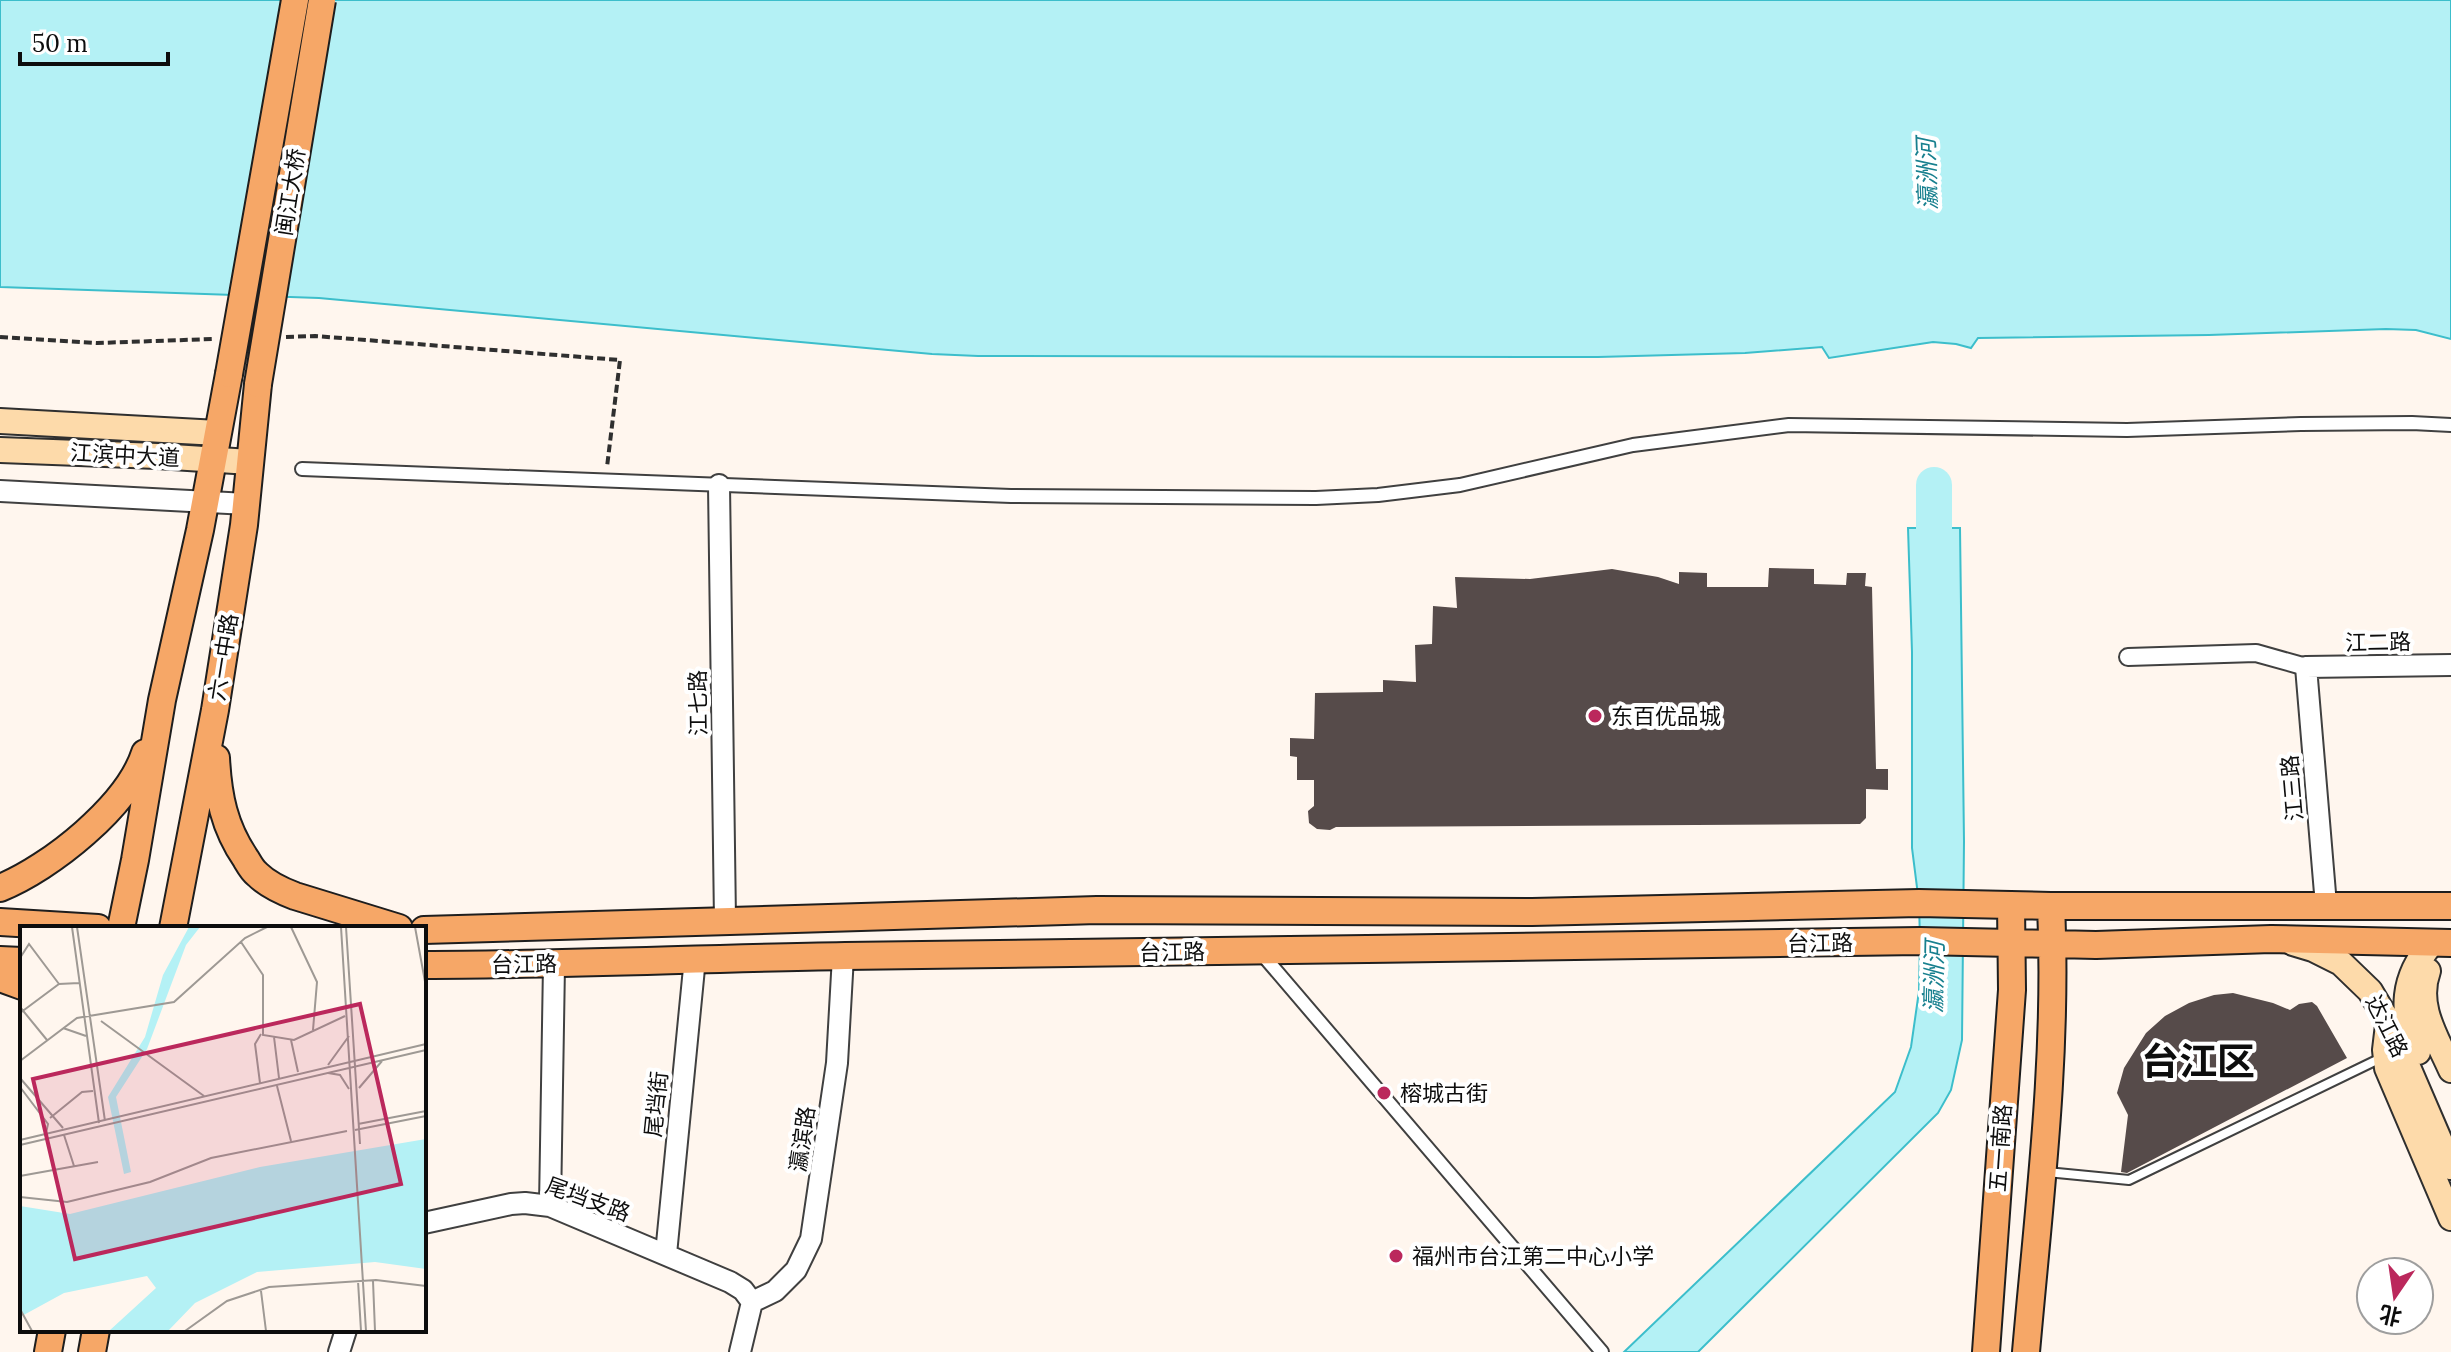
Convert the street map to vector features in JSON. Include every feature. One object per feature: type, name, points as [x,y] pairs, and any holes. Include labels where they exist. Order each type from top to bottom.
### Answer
[{"type":"main road","name":"闽江大桥","points":[[162,700],[200,530],[295,0]]},
{"type":"main road","name":"闽江大桥","points":[[258,384],[322,0]]},
{"type":"main road","name":"六一中路","points":[[173,926],[215,710],[247,504],[258,384]]},
{"type":"main road","name":"江滨中大道","points":[[0,421],[218,433]]},
{"type":"main road","name":"江滨中大道","points":[[0,450],[250,462]]},
{"type":"main road","points":[[0,888],[39,869],[108,809],[140,769],[162,700]]},
{"type":"main road","points":[[121,926],[162,700]]},
{"type":"main road","points":[[215,710],[217,789],[223,816],[236,844],[256,874],[295,896],[392,926]]},
{"type":"main road","name":"台江路","points":[[426,930],[1097,910],[1532,912],[1919,903],[2011,905]]},
{"type":"main road","points":[[2011,905],[2451,906]]},
{"type":"main road","name":"五一南路","points":[[1986,1352],[2012,990],[2011,905]]},
{"type":"main road","name":"五一南路","points":[[2026,1352],[2050,1060],[2051,906]]},
{"type":"main road","points":[[0,922],[65,926]]},
{"type":"main road","points":[[2011,943],[2053,945],[2271,939],[2445,944]]},
{"type":"main road","name":"达江路","points":[[2271,939],[2313,949],[2341,963],[2370,991],[2396,1040],[2451,1127]]},
{"type":"main road","name":"台江路","points":[[426,965],[554,965],[695,958],[1920,941],[2011,943]]},
{"type":"main road","points":[[2445,944],[2419,961],[2410,981],[2406,1016],[2387,1068],[2451,1218]]},
{"type":"main road","points":[[2445,944],[2429,968],[2423,994],[2424,1008],[2451,1070]]},
{"type":"main road","points":[[0,960],[20,961]]},
{"type":"main road","points":[[0,978],[20,985]]},
{"type":"main road","name":"达江路","points":[[2396,1040],[2451,1167]]},
{"type":"main road","points":[[48,1352],[52,1332]]},
{"type":"main road","points":[[92,1352],[96,1332]]},
{"type":"street","points":[[302,469],[1011,496],[1316,498],[1378,495],[1460,485],[1633,445],[1789,425],[2127,430],[2301,424],[2451,425]]},
{"type":"street","name":"江七路","points":[[719,485],[725,920]]},
{"type":"street","points":[[0,491],[247,504]]},
{"type":"street","points":[[2128,657],[2256,653],[2306,667]]},
{"type":"street","name":"江二路","points":[[2306,667],[2451,665]]},
{"type":"street","name":"江三路","points":[[2306,667],[2326,905]]},
{"type":"street","points":[[1260,951],[1602,1352]]},
{"type":"street","name":"瀛滨路","points":[[752,1302],[775,1291],[796,1270],[811,1239],[837,1063],[843,956]]},
{"type":"street","name":"尾垱街","points":[[666,1254],[695,958]]},
{"type":"street","points":[[550,1206],[554,965]]},
{"type":"street","name":"尾垱支路","points":[[426,1223],[511,1204],[550,1206],[730,1282],[743,1290],[752,1302]]},
{"type":"street","points":[[740,1352],[752,1302]]},
{"type":"street","points":[[339,1352],[345,1332]]},
{"type":"lane","points":[[2042,1172],[2129,1180],[2396,1040]]},
{"type":"path","points":[[284,337],[315,336],[620,360],[605,480]]},
{"type":"path","points":[[0,337],[97,343],[222,339]]},
{"type":"water","points":[[0,0],[2451,0],[2451,339],[2416,330],[2386,329],[1978,338],[1971,348],[1933,342],[1829,358],[1822,347],[1745,353],[1598,357],[978,356],[319,298],[0,287]]},
{"type":"water","points":[[1908,528],[1960,528],[1964,841],[1962,1040],[1951,1090],[1938,1113],[1698,1352],[1624,1352],[1895,1092],[1911,1047],[1919,991],[1920,941],[1912,848],[1912,652]]},
{"type":"building","name":"东百优品城","points":[[1769,568],[1814,569],[1814,584],[1846,585],[1847,573],[1866,573],[1865,586],[1872,587],[1876,769],[1888,769],[1888,790],[1866,789],[1866,818],[1860,824],[1336,827],[1330,830],[1317,829],[1309,823],[1308,811],[1314,806],[1314,780],[1297,780],[1297,757],[1290,756],[1290,738],[1314,739],[1315,693],[1383,692],[1383,680],[1416,682],[1415,645],[1432,644],[1433,606],[1457,608],[1455,577],[1530,579],[1612,569],[1679,584],[1679,572],[1707,573],[1707,587],[1768,587]]},
{"type":"building","points":[[2233,993],[2290,1010],[2299,1004],[2312,1002],[2347,1058],[2127,1173],[2121,1172],[2128,1115],[2117,1093],[2124,1068],[2146,1033],[2165,1016],[2189,1003]]},
{"type":"waterway","name":"瀛洲河","points":[[1934,485],[1934,577]]},
{"type":"place","name":"东百优品城","points":[[1595,716]]},
{"type":"place","name":"榕城古街","points":[[1384,1093]]},
{"type":"place","name":"福州市台江第二中心小学","points":[[1396,1256]]},
{"type":"district","name":"台江区","points":[[2198,1061]]}]
